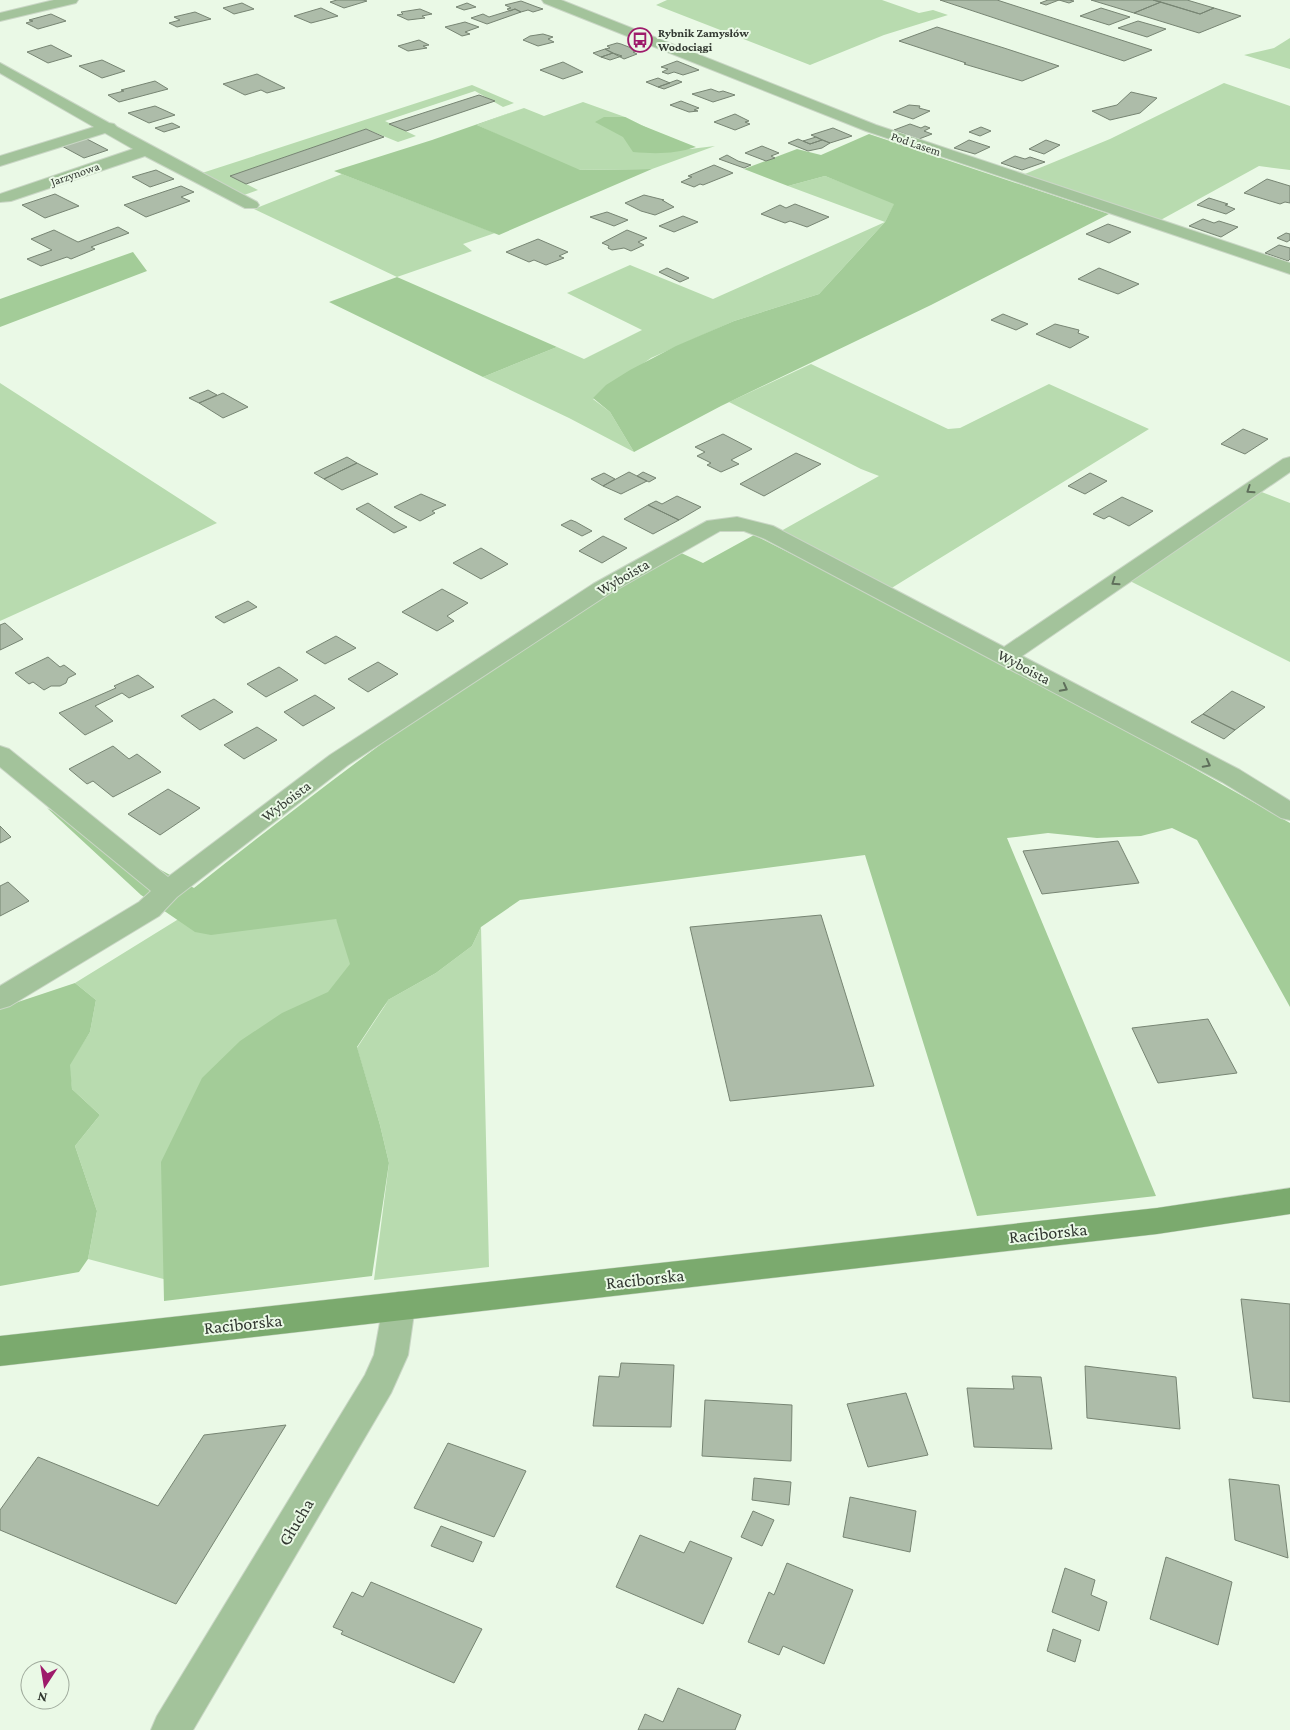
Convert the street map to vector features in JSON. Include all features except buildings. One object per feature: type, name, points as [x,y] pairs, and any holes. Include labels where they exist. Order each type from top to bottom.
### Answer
[{"type":"main road","name":"Raciborska","points":[[0,1351],[1157,1221],[1290,1201]]},
{"type":"street","points":[[0,17],[71,0]]},
{"type":"street","name":"Pod Lasem","points":[[549,0],[871,128],[1290,269]]},
{"type":"street","points":[[0,67],[146,150],[251,205]]},
{"type":"street","points":[[0,161],[108,127]]},
{"type":"street","name":"Jarzynowa","points":[[5,198],[146,150]]},
{"type":"street","points":[[1005,657],[1290,463]]},
{"type":"street","name":"Wyboista","points":[[0,999],[149,909],[168,891],[339,760],[600,589],[714,525],[728,523],[747,524],[773,534],[1231,776],[1290,812]]},
{"type":"street","points":[[0,754],[168,891]]},
{"type":"street","name":"Głucha","points":[[171,1730],[379,1383],[391,1355],[399,1306]]},
{"type":"green space","points":[[667,0],[882,0],[919,13],[933,10],[948,15],[884,35],[810,65],[656,5]]},
{"type":"green space","points":[[1290,38],[1290,69],[1244,55],[1274,48]]},
{"type":"green space","points":[[1224,83],[1290,106],[1290,170],[1259,166],[1157,222],[1020,176],[1110,139]]},
{"type":"green space","points":[[472,85],[514,103],[503,107],[475,91],[385,121],[416,136],[398,142],[366,129],[231,176],[258,190],[244,195],[202,173]]},
{"type":"green space","points":[[583,102],[625,117],[690,149],[715,146],[652,169],[573,170],[477,125],[524,108],[544,116]]},
{"type":"green space","points":[[524,108],[477,125],[580,170],[652,169],[499,235],[334,171],[432,140]]},
{"type":"green space","points":[[604,117],[625,117],[696,147],[665,153],[633,152],[623,137],[595,122]]},
{"type":"green space","points":[[869,134],[1109,214],[931,305],[721,406],[634,452],[610,412],[593,398],[606,385],[676,346],[734,321],[819,294],[885,222],[894,204],[825,176],[788,186],[744,169],[797,149],[821,155]]},
{"type":"green space","points":[[342,174],[495,233],[463,244],[472,251],[397,277],[254,209]]},
{"type":"green space","points":[[825,176],[895,203],[885,222],[788,186]]},
{"type":"green space","points":[[885,222],[819,294],[734,321],[651,358],[593,399],[610,412],[634,452],[569,418],[483,377],[557,347],[584,359],[642,330],[567,293],[630,265],[713,299]]},
{"type":"green space","points":[[133,252],[147,271],[0,327],[0,299]]},
{"type":"green space","points":[[397,277],[557,347],[483,377],[329,302]]},
{"type":"green space","points":[[811,364],[948,429],[960,428],[1049,384],[1149,429],[890,589],[781,531],[879,476],[861,469],[729,402]]},
{"type":"green space","points":[[0,383],[217,523],[0,621]]},
{"type":"green space","points":[[1259,491],[1290,503],[1290,662],[1128,580]]},
{"type":"green space","points":[[754,535],[1006,662],[1290,823],[1290,1007],[1197,840],[1172,828],[1141,836],[1097,838],[1048,833],[1007,838],[1156,1196],[977,1216],[865,855],[520,900],[481,927],[472,946],[436,973],[388,1000],[357,1047],[389,1163],[372,1276],[164,1301],[161,1162],[202,1078],[240,1041],[282,1013],[328,992],[350,964],[336,919],[211,935],[195,932],[141,895],[47,808],[194,888],[365,756],[521,647],[679,552],[703,563]]},
{"type":"green space","points":[[336,919],[388,1000],[436,973],[472,946],[481,927],[489,1267],[374,1280],[389,1163],[380,1125],[357,1048],[388,1001],[171,1281],[88,1259],[97,1211],[75,1146],[100,1115],[72,1089],[69,1065],[90,1032],[96,1000],[75,983],[177,920]]},
{"type":"green space","points":[[75,983],[96,1000],[90,1032],[70,1065],[72,1089],[100,1115],[75,1146],[97,1211],[88,1259],[79,1272],[0,1286],[0,1008]]},
{"type":"place","name":"Rybnik Zamysłów Wodociągi","points":[[640,40]]}]
